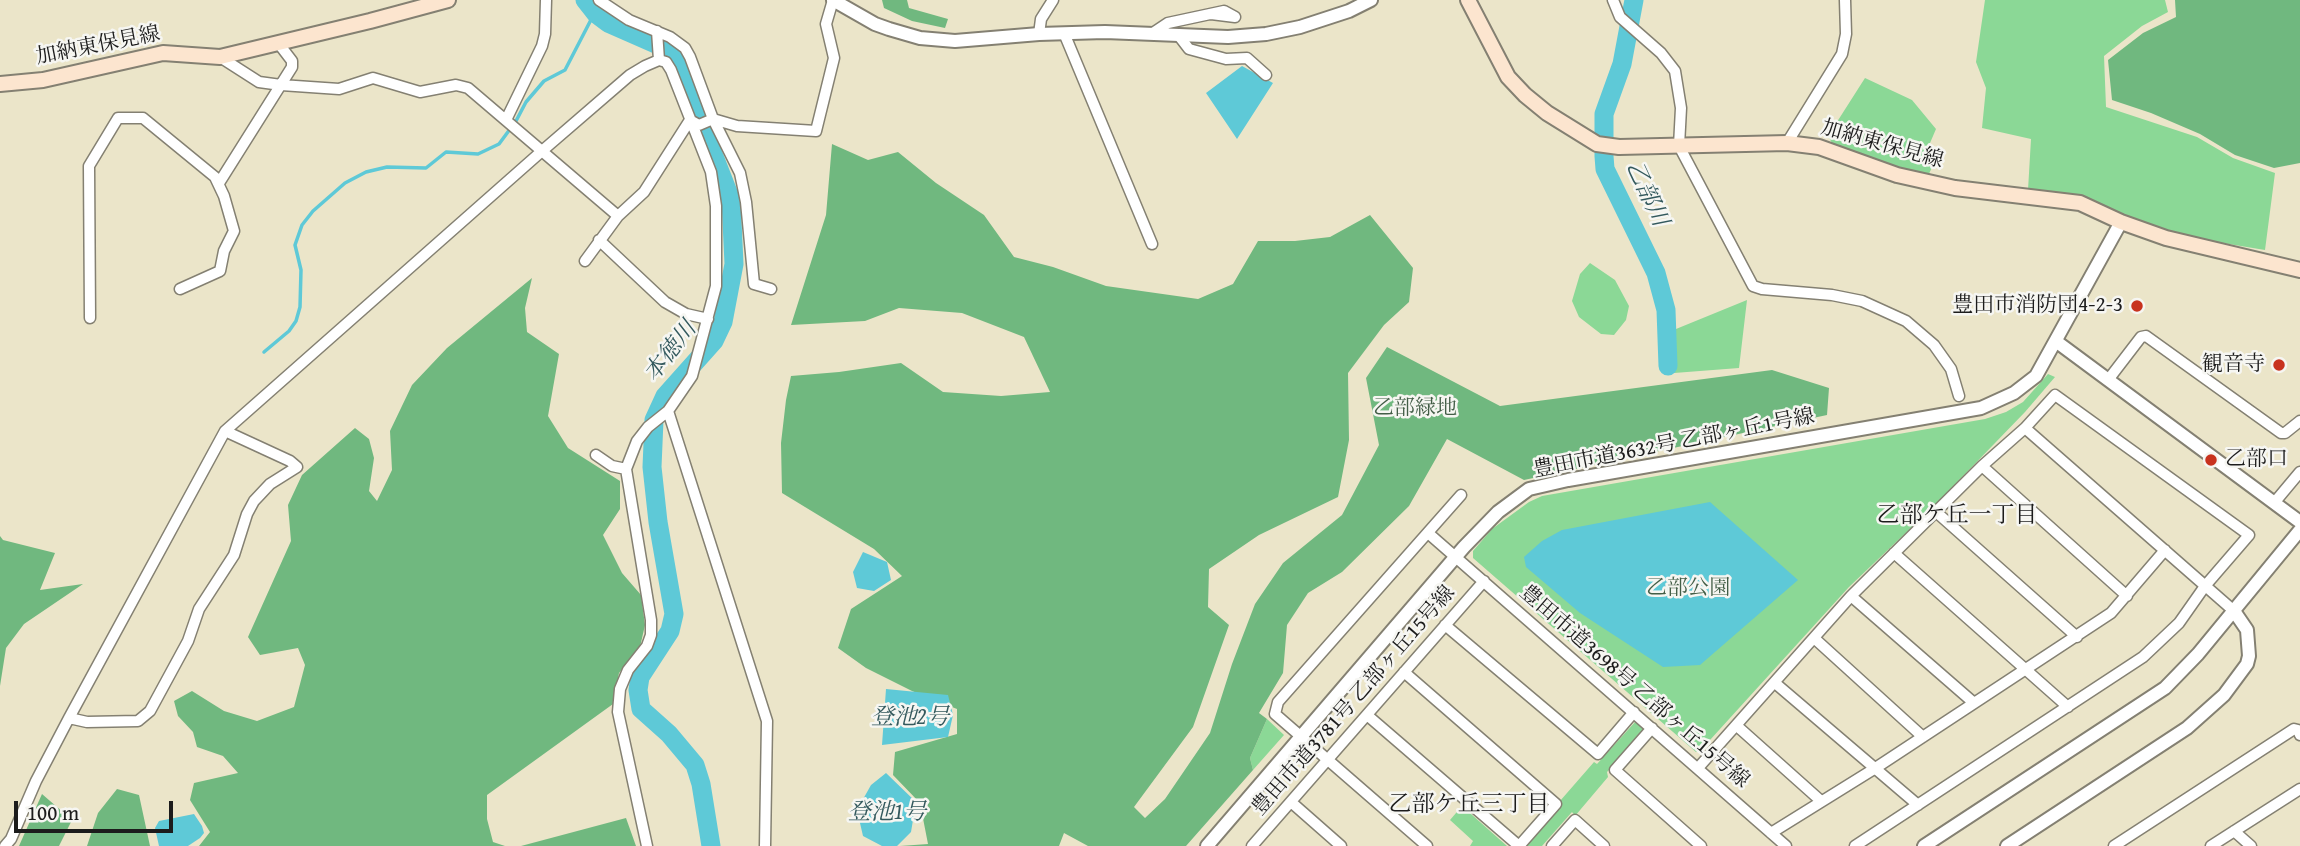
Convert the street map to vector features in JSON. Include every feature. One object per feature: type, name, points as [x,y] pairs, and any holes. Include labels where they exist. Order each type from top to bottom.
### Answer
[{"type":"main road","name":"加納東保見線","points":[[0,84],[43,79],[163,53],[220,57],[448,0]]},
{"type":"main road","name":"加納東保見線","points":[[1468,0],[1508,77],[1547,113],[1597,144],[1679,146],[1787,143],[1819,147],[1897,175],[1958,188],[2080,203],[2121,222],[2166,238],[2300,270]]},
{"type":"street","points":[[506,120],[542,46],[546,0]]},
{"type":"street","points":[[600,0],[629,20],[657,31],[685,48],[702,83],[713,118],[740,173],[754,284],[771,289]]},
{"type":"street","points":[[585,261],[618,216],[644,192],[694,122],[713,118],[737,126],[816,131],[834,58],[826,24],[833,0],[875,24],[932,40],[955,41],[1064,33],[1153,33],[1179,36],[1266,34],[1300,27],[1349,11],[1371,0]]},
{"type":"street","points":[[1039,34],[1041,19],[1053,0]]},
{"type":"street","points":[[1614,0],[1620,17],[1661,53],[1675,71],[1681,108],[1679,146],[1753,286],[1862,301],[1906,321],[1940,353],[1951,369],[1959,396]]},
{"type":"street","points":[[1787,143],[1842,54],[1846,34],[1845,0]]},
{"type":"street","points":[[1153,33],[1168,23],[1211,14]]},
{"type":"street","points":[[657,31],[659,60]]},
{"type":"street","points":[[1064,33],[1152,244]]},
{"type":"street","points":[[1179,36],[1189,49],[1226,59],[1247,58],[1266,75]]},
{"type":"street","points":[[219,183],[292,67],[292,61],[279,44]]},
{"type":"street","points":[[220,57],[259,82],[281,85],[339,89],[377,78],[420,92],[456,85],[468,88],[618,216]]},
{"type":"street","points":[[5,846],[11,839],[36,781],[69,718],[225,431],[542,151],[631,75],[645,65],[659,60],[666,62],[671,70],[694,122],[711,172],[716,206],[716,286],[692,376],[664,414],[648,427],[637,442],[626,469],[651,620],[651,635],[647,646],[628,670],[620,689],[618,712],[647,846]]},
{"type":"street","points":[[90,318],[89,166],[118,118],[143,118],[205,168],[219,183],[234,231],[224,251],[220,271],[180,289]]},
{"type":"street","name":"豊田市道3632号 乙部ヶ丘1号線","points":[[1207,846],[1456,556],[1497,512],[1529,489],[1981,408],[2014,393],[2036,376],[2121,222]]},
{"type":"street","points":[[599,240],[665,302],[707,322]]},
{"type":"street","points":[[2108,380],[2141,337],[2146,336],[2281,433],[2285,433],[2300,421]]},
{"type":"street","points":[[2057,342],[2300,522]]},
{"type":"street","points":[[1698,768],[1851,596],[1935,511],[2025,428],[2055,395],[2249,535],[2205,586],[2179,623],[2143,657],[1855,846]]},
{"type":"street","points":[[664,414],[767,721],[765,846]]},
{"type":"street","points":[[2007,846],[2187,727],[2224,695],[2247,664],[2249,656],[2247,630],[2234,611],[2025,428]]},
{"type":"street","points":[[69,718],[87,722],[138,721],[150,711],[188,641],[199,610],[234,555],[247,513],[254,501],[270,484],[297,467],[290,461],[225,431]]},
{"type":"street","points":[[596,454],[612,466],[626,469]]},
{"type":"street","points":[[1982,466],[2127,596]]},
{"type":"street","points":[[2274,503],[2300,472]]},
{"type":"street","points":[[1427,846],[1275,714],[1278,702],[1461,495]]},
{"type":"street","points":[[1935,511],[2077,637]]},
{"type":"street","points":[[1924,846],[2165,688],[2198,654],[2300,530]]},
{"type":"street","name":"豊田市道3698号 乙部ヶ丘15号線","points":[[1428,533],[1786,846]]},
{"type":"street","points":[[1771,833],[1874,769],[2111,613],[2165,550]]},
{"type":"street","points":[[1894,553],[2068,707]]},
{"type":"street","name":"豊田市道3781号 乙部ヶ丘15号線","points":[[1252,846],[1484,581]]},
{"type":"street","points":[[1851,596],[1974,703]]},
{"type":"street","points":[[1445,625],[1598,754],[1634,712]]},
{"type":"street","points":[[1814,638],[1923,737]]},
{"type":"street","points":[[1367,715],[1519,846],[1556,804],[1405,672]]},
{"type":"street","points":[[1775,683],[1918,805]]},
{"type":"street","points":[[1737,726],[1821,801]]},
{"type":"street","points":[[1652,728],[1615,770],[1701,846]]},
{"type":"street","points":[[2114,846],[2294,729],[2298,730],[2300,735]]},
{"type":"street","points":[[2211,846],[2300,789]]},
{"type":"street","points":[[1291,802],[1341,846]]},
{"type":"street","points":[[1552,846],[1575,820],[1604,846]]},
{"type":"street","points":[[2234,831],[2251,846]]},
{"type":"green space","points":[[882,0],[907,0],[909,8],[948,19],[945,28],[912,21],[884,8]]},
{"type":"green space","points":[[1985,0],[2165,0],[2168,12],[2142,26],[2104,56],[2106,107],[2197,137],[2233,158],[2275,173],[2265,250],[2168,234],[2080,196],[2028,190],[2031,139],[1982,128],[1986,88],[1976,62]]},
{"type":"green space","points":[[2175,0],[2300,0],[2300,163],[2274,168],[2235,155],[2200,134],[2112,100],[2108,60],[2143,33],[2176,17]]},
{"type":"green space","points":[[1865,78],[1912,100],[1936,129],[1924,157],[1933,165],[1928,176],[1889,167],[1832,143],[1828,136]]},
{"type":"green space","name":"乙部緑地","points":[[832,144],[868,160],[898,152],[936,183],[984,215],[1014,257],[1053,267],[1106,286],[1198,299],[1233,284],[1258,241],[1330,237],[1370,215],[1413,268],[1409,302],[1384,325],[1348,373],[1349,440],[1338,497],[1259,535],[1209,569],[1208,607],[1229,625],[1193,727],[1134,807],[1145,818],[1165,799],[1210,733],[1255,604],[1283,563],[1342,515],[1379,445],[1366,378],[1387,347],[1500,406],[1772,370],[1829,388],[1827,415],[1524,480],[1447,439],[1409,506],[1342,572],[1308,593],[1287,625],[1283,673],[1259,713],[1267,719],[1250,758],[1253,770],[1186,846],[1088,846],[1064,833],[1059,846],[900,846],[928,844],[920,803],[893,775],[895,752],[957,734],[957,709],[866,668],[838,648],[851,609],[902,576],[874,549],[782,493],[781,443],[791,376],[901,363],[943,392],[1001,396],[1050,392],[1024,337],[962,313],[899,308],[865,321],[791,325],[826,215]]},
{"type":"green space","points":[[1590,263],[1615,280],[1629,306],[1626,320],[1614,335],[1601,334],[1579,317],[1572,301],[1580,274]]},
{"type":"green space","points":[[532,278],[525,308],[527,332],[559,354],[548,416],[568,448],[620,481],[620,509],[603,535],[622,573],[641,595],[645,625],[640,647],[619,673],[613,704],[487,795],[487,819],[493,842],[505,846],[199,846],[210,832],[190,800],[194,783],[238,773],[223,756],[197,747],[193,732],[178,716],[174,701],[192,691],[224,711],[257,721],[294,707],[305,665],[298,648],[260,655],[248,637],[291,541],[288,505],[302,475],[355,428],[369,439],[374,458],[369,491],[377,501],[392,470],[390,431],[412,385],[447,348]]},
{"type":"green space","points":[[1747,300],[1739,368],[1674,373],[1676,329]]},
{"type":"green space","name":"乙部公園","points":[[2048,374],[2055,377],[2025,412],[1936,504],[1849,587],[1700,751],[1696,752],[1473,558],[1473,551],[1492,529],[1529,502],[1542,496],[1985,419],[2006,412],[2023,402]]},
{"type":"green space","points":[[0,536],[3,540],[55,553],[40,590],[83,584],[24,624],[6,648],[0,686]]},
{"type":"green space","points":[[1267,719],[1284,735],[1253,770],[1250,758]]},
{"type":"green space","points":[[1636,721],[1644,728],[1643,732],[1607,772],[1608,777],[1575,816],[1572,812],[1542,846],[1524,846],[1562,805],[1560,801],[1594,762],[1597,764]]},
{"type":"green space","points":[[117,789],[139,795],[150,846],[87,846],[98,813]]},
{"type":"green space","points":[[42,794],[72,820],[59,846],[19,846]]},
{"type":"green space","points":[[1462,806],[1507,846],[1470,846],[1473,841],[1450,820]]},
{"type":"green space","points":[[626,818],[636,846],[521,846]]},
{"type":"water","points":[[1242,66],[1273,83],[1237,139],[1206,93]]},
{"type":"water","points":[[1710,502],[1798,580],[1700,665],[1663,667],[1580,613],[1526,567],[1524,557],[1542,541],[1562,530]]},
{"type":"water","points":[[863,552],[887,562],[891,580],[874,591],[857,588],[853,572]]},
{"type":"water","name":"登池2号","points":[[886,689],[948,695],[953,715],[948,737],[882,745]]},
{"type":"water","name":"登池1号","points":[[886,773],[916,802],[911,832],[897,846],[882,846],[863,836],[857,810],[871,785]]},
{"type":"water","points":[[194,814],[204,833],[200,838],[188,846],[159,846],[155,828],[159,821]]},
{"type":"waterway","name":"本徳川","points":[[585,0],[596,14],[608,23],[665,48],[676,59],[731,200],[734,264],[723,322],[714,341],[665,396],[654,420],[652,467],[658,522],[674,614],[670,631],[640,677],[638,690],[641,709],[669,734],[695,765],[701,784],[711,846]]},
{"type":"waterway","name":"乙部川","points":[[1634,0],[1622,64],[1604,114],[1605,169],[1656,273],[1666,310],[1668,366]]},
{"type":"waterway","points":[[264,352],[289,331],[296,321],[300,307],[301,270],[295,245],[302,225],[313,211],[345,183],[366,172],[387,167],[426,168],[446,152],[478,154],[499,144],[526,102],[544,81],[565,70],[595,12]]},
{"type":"place","name":"豊田市消防団4-2-3","points":[[2137,306]]},
{"type":"place","name":"観音寺","points":[[2279,365]]},
{"type":"place","name":"乙部口","points":[[2211,460]]},
{"type":"district","name":"乙部ケ丘一丁目","points":[[1957,516]]},
{"type":"district","name":"乙部ケ丘三丁目","points":[[1469,805]]}]
